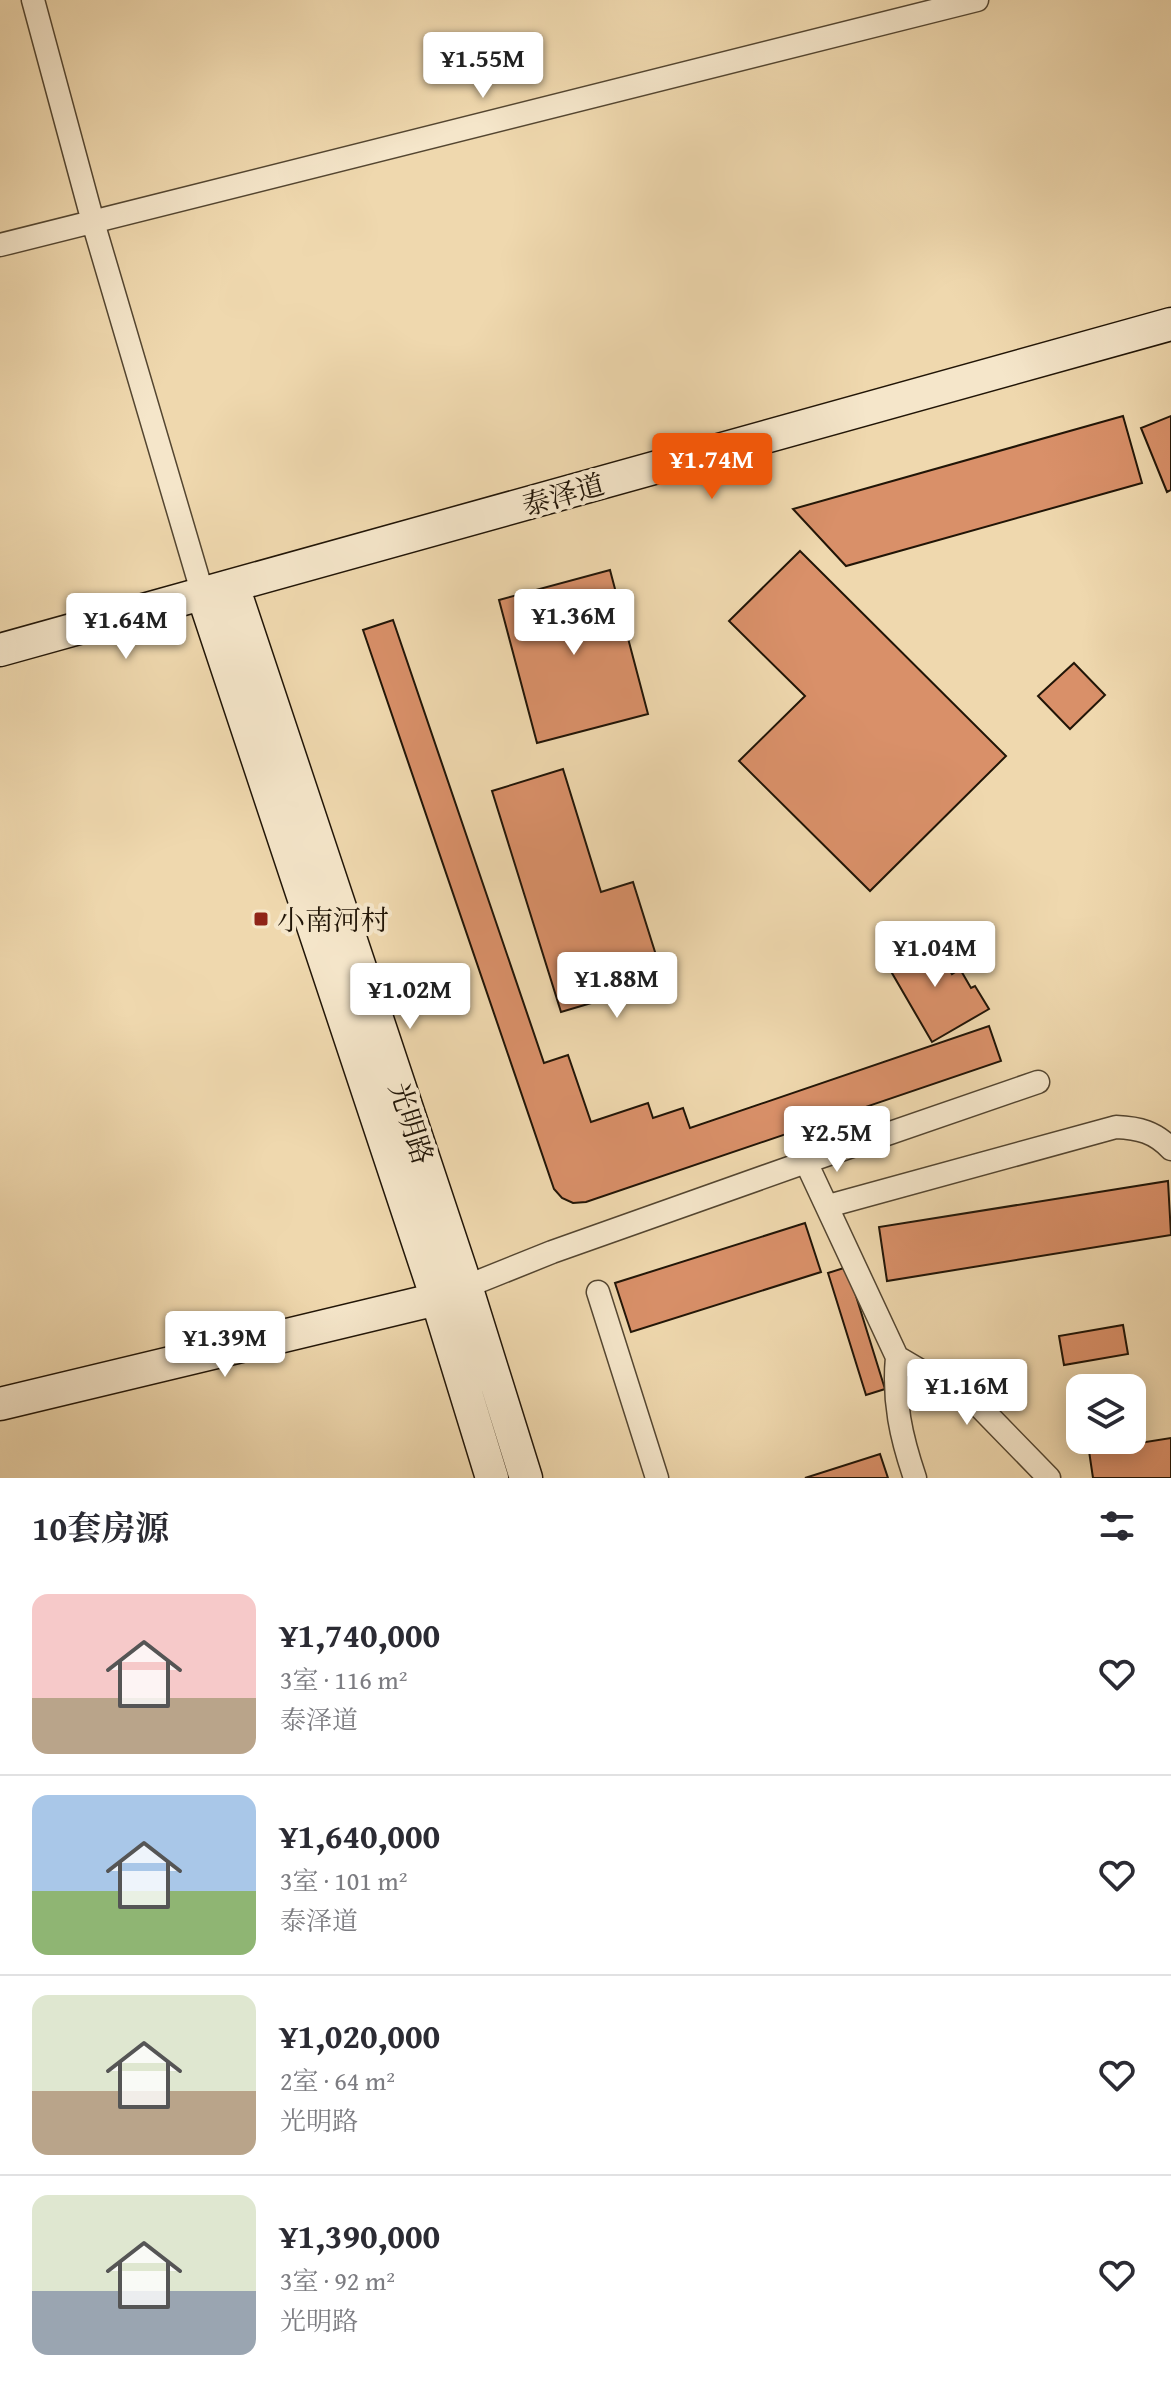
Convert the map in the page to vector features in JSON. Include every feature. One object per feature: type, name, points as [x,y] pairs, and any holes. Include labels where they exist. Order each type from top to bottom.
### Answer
[{"type":"street","points":[[33,0],[93,222],[205,602]]},
{"type":"street","points":[[0,245],[977,0]]},
{"type":"street","name":"泰泽道","points":[[236,594],[1171,324]]},
{"type":"street","name":"泰泽道","points":[[0,650],[236,594],[1171,346]]},
{"type":"street","name":"光明路","points":[[236,594],[466,1286],[526,1478]]},
{"type":"street","name":"泰泽道","points":[[0,666],[205,602]]},
{"type":"street","name":"光明路","points":[[205,602],[437,1299],[492,1478]]},
{"type":"street","points":[[0,1404],[437,1299],[806,1162],[1038,1082]]},
{"type":"street","points":[[828,1206],[1116,1127],[1136,1128],[1158,1135],[1171,1149]]},
{"type":"street","points":[[806,1162],[897,1357],[894,1393],[901,1437],[915,1478]]},
{"type":"street","points":[[598,1292],[657,1478]]},
{"type":"street","points":[[897,1357],[977,1404],[1049,1478]]},
{"type":"building","points":[[1123,416],[1142,483],[846,566],[793,509]]},
{"type":"building","points":[[1171,416],[1171,490],[1167,492],[1141,428]]},
{"type":"building","points":[[800,551],[1006,756],[870,891],[739,761],[805,696],[729,621]]},
{"type":"building","points":[[610,570],[648,714],[537,743],[499,600]]},
{"type":"building","points":[[393,620],[544,1063],[568,1055],[591,1122],[648,1103],[653,1118],[683,1108],[690,1128],[989,1026],[1001,1061],[586,1202],[573,1203],[562,1198],[554,1189],[363,630]]},
{"type":"building","points":[[1074,663],[1105,695],[1070,729],[1038,696]]},
{"type":"building","points":[[563,769],[601,892],[633,882],[661,971],[639,978],[642,988],[561,1012],[492,791]]},
{"type":"building","points":[[929,936],[952,974],[960,969],[989,1009],[932,1042],[885,961]]},
{"type":"building","points":[[1168,1181],[1171,1235],[887,1281],[879,1227]]},
{"type":"building","points":[[805,1223],[821,1272],[631,1332],[615,1283]]},
{"type":"building","points":[[847,1267],[885,1389],[866,1395],[828,1273]]},
{"type":"building","points":[[1123,1325],[1128,1354],[1064,1365],[1059,1336]]},
{"type":"building","points":[[1171,1438],[1171,1478],[1093,1478],[1089,1454],[1146,1454],[1146,1442]]},
{"type":"building","points":[[880,1454],[888,1478],[805,1478]]},
{"type":"place","name":"小南河村","points":[[261,919]]}]
